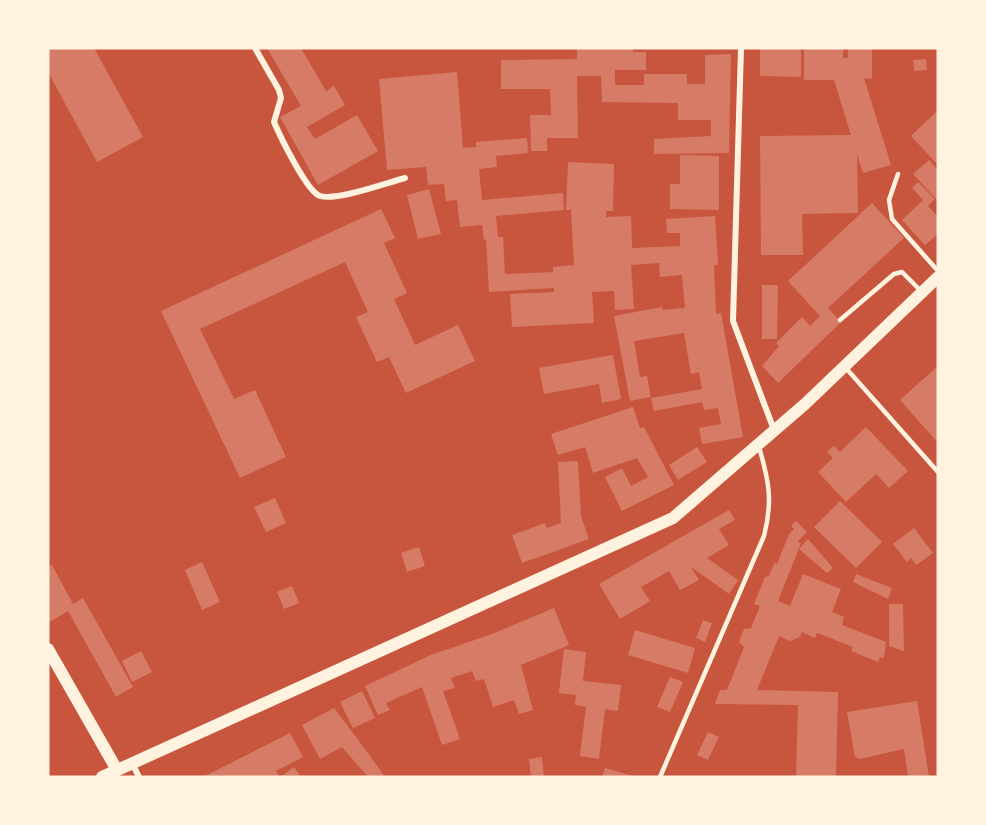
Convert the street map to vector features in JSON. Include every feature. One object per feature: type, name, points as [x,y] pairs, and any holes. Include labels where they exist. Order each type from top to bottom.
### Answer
[{"type":"main road","points":[[102,777],[673,518],[758,445],[938,277]]},
{"type":"main road","points":[[48,649],[117,770]]},
{"type":"street","points":[[255,48],[279,90],[280,98],[274,122],[312,191],[324,197],[339,195],[405,178]]},
{"type":"street","points":[[741,48],[733,321],[774,430]]},
{"type":"street","points":[[132,763],[139,777]]},
{"type":"lane","points":[[898,174],[889,200],[892,219],[938,271]]},
{"type":"lane","points":[[840,320],[894,274],[902,272],[922,292]]},
{"type":"lane","points":[[843,365],[938,472]]},
{"type":"lane","points":[[660,777],[764,536],[770,515],[770,482],[758,445]]},
{"type":"building","points":[[48,48],[94,48],[143,137],[97,162],[48,72]]},
{"type":"building","points":[[267,48],[301,48],[326,91],[334,86],[345,105],[307,127],[315,139],[357,115],[378,151],[318,185],[280,117],[301,106]]},
{"type":"building","points":[[577,48],[633,48],[633,52],[646,52],[646,70],[615,70],[615,85],[644,85],[644,74],[687,74],[687,84],[705,84],[705,55],[731,54],[729,153],[654,154],[654,139],[711,136],[711,120],[678,120],[678,103],[602,102],[601,76],[577,76],[578,138],[547,138],[547,151],[531,151],[530,115],[551,115],[550,89],[501,89],[501,60],[577,59]]},
{"type":"building","points":[[760,48],[801,48],[801,77],[760,76]]},
{"type":"building","points":[[804,48],[843,48],[843,58],[848,58],[848,48],[872,48],[872,79],[864,78],[891,165],[863,173],[857,154],[858,213],[802,214],[803,255],[761,255],[760,136],[851,135],[834,80],[804,80]]},
{"type":"building","points":[[926,59],[927,70],[914,71],[913,60]]},
{"type":"building","points":[[457,72],[463,148],[476,147],[476,142],[527,138],[528,153],[496,156],[497,167],[479,169],[482,200],[563,193],[564,210],[496,216],[498,237],[503,237],[505,274],[553,272],[553,267],[574,265],[571,210],[566,210],[568,162],[614,164],[613,211],[606,211],[606,217],[631,216],[632,248],[680,246],[680,233],[667,233],[666,219],[715,216],[718,265],[714,265],[716,314],[721,313],[743,437],[702,444],[699,428],[721,424],[718,408],[704,410],[702,402],[654,411],[651,398],[702,389],[699,372],[691,374],[684,333],[634,341],[640,377],[647,376],[651,397],[630,401],[614,316],[662,307],[662,310],[685,308],[682,275],[660,277],[659,263],[631,265],[634,309],[615,310],[614,291],[592,292],[594,323],[512,327],[510,294],[554,292],[554,288],[489,292],[486,239],[484,240],[482,225],[460,227],[457,200],[446,201],[444,184],[428,185],[426,167],[387,170],[379,79]]},
{"type":"building","points":[[938,110],[938,165],[911,136]]},
{"type":"building","points":[[680,155],[719,156],[719,210],[670,209],[670,184],[680,184]]},
{"type":"building","points":[[929,160],[938,170],[938,201],[913,174]]},
{"type":"building","points":[[918,182],[935,199],[928,206],[938,217],[938,234],[925,245],[902,220],[923,200],[912,188]]},
{"type":"building","points":[[429,189],[441,234],[418,239],[407,195]]},
{"type":"building","points":[[872,203],[904,238],[828,308],[841,322],[778,383],[762,366],[779,346],[776,343],[802,317],[810,326],[820,316],[788,281]]},
{"type":"building","points":[[381,209],[395,238],[384,243],[407,293],[394,299],[415,345],[458,325],[475,361],[406,393],[389,357],[377,362],[356,317],[368,312],[345,262],[200,329],[234,399],[255,390],[286,457],[240,478],[161,311]]},
{"type":"building","points":[[762,285],[778,285],[777,339],[762,339]]},
{"type":"building","points":[[613,355],[621,399],[602,403],[599,384],[544,394],[539,368]]},
{"type":"building","points":[[938,366],[938,443],[900,400]]},
{"type":"building","points":[[633,407],[640,428],[644,427],[674,485],[622,511],[605,477],[622,468],[631,486],[648,477],[637,458],[593,473],[585,447],[558,455],[551,434]]},
{"type":"building","points":[[866,427],[908,471],[889,488],[876,474],[846,502],[818,472],[833,458],[827,452],[834,446],[840,452]]},
{"type":"building","points":[[697,447],[707,462],[678,480],[669,465]]},
{"type":"building","points":[[578,461],[581,516],[589,539],[522,563],[512,535],[545,523],[547,528],[561,523],[558,462]]},
{"type":"building","points":[[275,498],[286,523],[266,532],[254,507]]},
{"type":"building","points":[[840,501],[882,542],[856,568],[814,527]]},
{"type":"building","points":[[729,510],[735,520],[719,529],[729,545],[707,558],[738,580],[729,594],[691,567],[699,580],[680,590],[669,571],[641,587],[650,601],[620,619],[599,584]]},
{"type":"building","points":[[796,521],[807,532],[797,542],[801,543],[778,601],[790,606],[803,574],[841,589],[832,612],[844,617],[842,625],[886,642],[884,658],[880,657],[878,662],[851,651],[853,647],[817,633],[815,638],[802,632],[800,637],[790,641],[779,636],[757,690],[838,692],[836,777],[796,777],[798,705],[715,704],[720,690],[727,690],[744,647],[739,642],[744,629],[751,628],[760,606],[754,604],[765,577],[769,576],[774,563],[777,564],[789,534],[794,529],[791,526]]},
{"type":"building","points":[[914,528],[933,553],[916,565],[911,558],[907,562],[893,544]]},
{"type":"building","points":[[808,539],[833,568],[827,573],[799,549]]},
{"type":"building","points":[[419,547],[425,566],[407,572],[401,553]]},
{"type":"building","points":[[202,562],[220,602],[202,610],[185,570]]},
{"type":"building","points":[[52,565],[73,604],[83,598],[133,687],[116,697],[68,611],[48,623],[48,567]]},
{"type":"building","points":[[856,574],[892,588],[888,599],[853,582]]},
{"type":"building","points":[[292,586],[299,603],[284,609],[277,592]]},
{"type":"building","points":[[889,604],[903,604],[904,651],[889,646]]},
{"type":"building","points":[[554,608],[569,645],[521,665],[533,710],[519,714],[514,700],[493,707],[484,679],[476,681],[472,671],[451,678],[455,688],[443,691],[460,739],[442,745],[422,687],[386,703],[390,710],[378,715],[365,686],[431,655],[492,634]]},
{"type":"building","points":[[703,620],[712,623],[705,642],[696,638]]},
{"type":"building","points":[[635,630],[695,648],[688,673],[628,655]]},
{"type":"building","points":[[564,649],[586,652],[583,681],[621,685],[618,711],[605,709],[599,759],[580,756],[586,707],[575,705],[576,695],[559,693]]},
{"type":"building","points":[[141,651],[152,672],[132,682],[122,661]]},
{"type":"building","points":[[670,677],[683,682],[670,712],[657,707]]},
{"type":"building","points":[[362,691],[375,718],[353,728],[340,702]]},
{"type":"building","points":[[917,701],[929,777],[908,777],[904,749],[860,759],[855,757],[847,712]]},
{"type":"building","points":[[334,708],[385,777],[368,777],[342,747],[320,759],[302,725]]},
{"type":"building","points":[[708,732],[719,737],[708,760],[697,755]]},
{"type":"building","points":[[290,733],[303,757],[276,771],[280,777],[203,777]]},
{"type":"building","points":[[542,757],[544,777],[531,777],[529,759]]},
{"type":"building","points":[[294,767],[301,777],[280,777]]},
{"type":"building","points":[[605,768],[633,776],[633,777],[602,777]]}]
